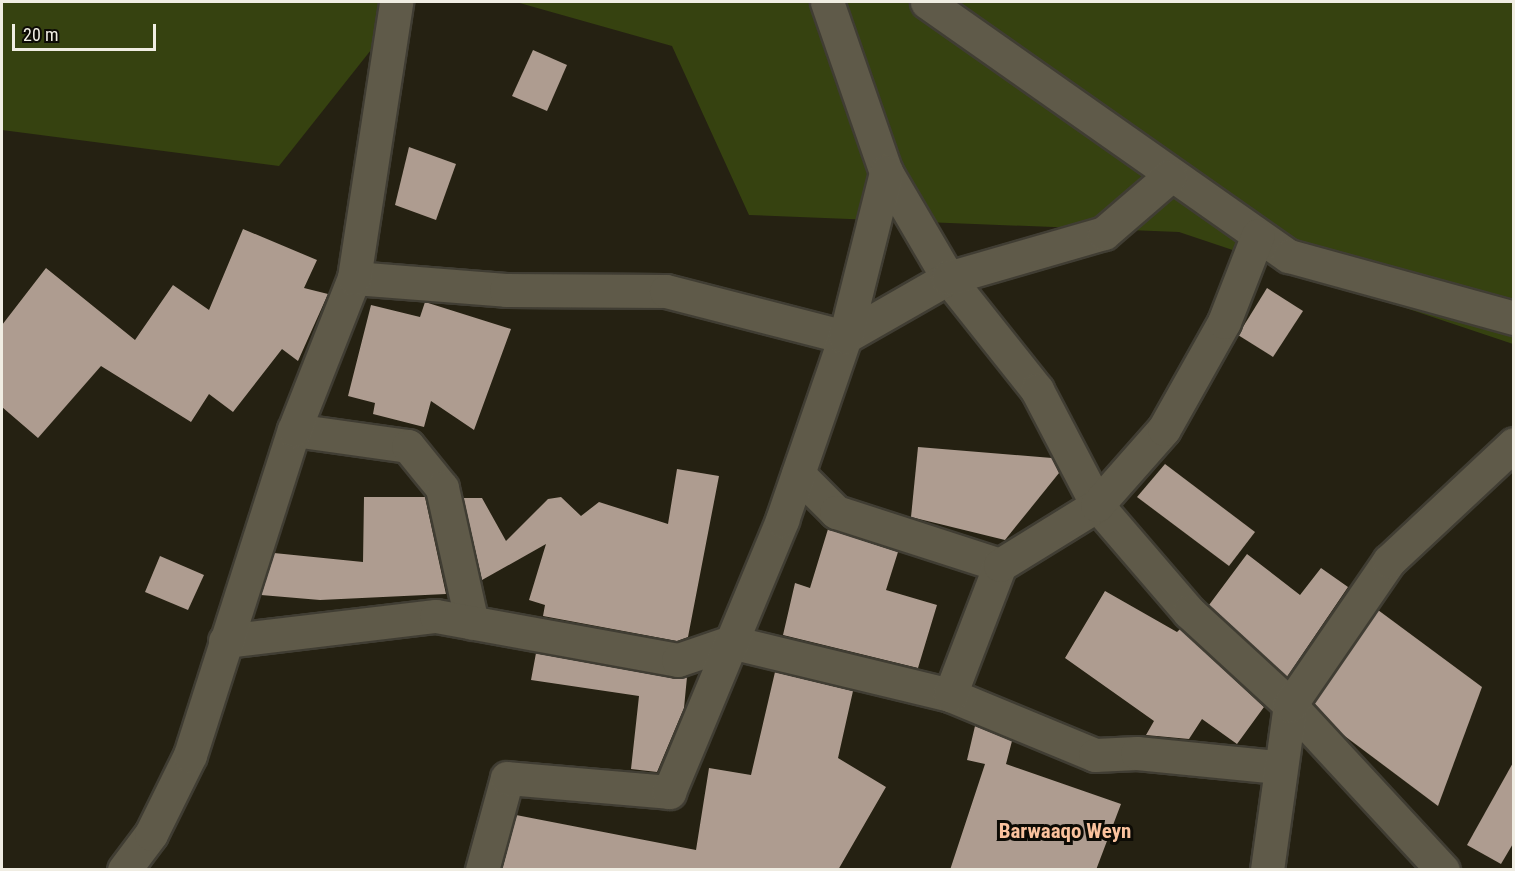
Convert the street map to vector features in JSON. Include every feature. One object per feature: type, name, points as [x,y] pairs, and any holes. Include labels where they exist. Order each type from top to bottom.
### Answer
[{"type":"street","points":[[124,870],[151,834],[190,755],[294,430],[354,278],[396,2]]},
{"type":"street","points":[[827,2],[886,172],[948,278],[1037,390],[1097,505],[1189,612],[1290,705],[1443,870]]},
{"type":"street","points":[[927,2],[1170,176],[1290,256],[1359,279],[1514,318]]},
{"type":"street","points":[[482,870],[507,778],[669,792],[798,474],[845,337],[886,172]]},
{"type":"street","points":[[354,278],[506,290],[666,291],[845,337],[948,278],[1104,233],[1170,176]]},
{"type":"street","points":[[950,695],[1000,565],[1097,505],[1164,429],[1224,322],[1258,235]]},
{"type":"street","points":[[294,430],[408,446],[442,488],[472,623]]},
{"type":"street","points":[[1267,870],[1278,767],[1290,705],[1389,561],[1514,444]]},
{"type":"street","points":[[798,474],[836,512],[1000,565]]},
{"type":"street","points":[[225,641],[436,616],[678,660],[731,642],[950,695],[1095,755],[1137,753],[1278,767]]},
{"type":"green space","points":[[2,2],[409,2],[279,166],[2,130]]},
{"type":"green space","points":[[516,2],[1513,2],[1513,344],[1179,232],[749,215],[672,46]]},
{"type":"building","points":[[533,50],[567,65],[547,111],[512,96]]},
{"type":"building","points":[[409,147],[456,164],[436,220],[395,205]]},
{"type":"building","points":[[243,229],[317,260],[304,288],[328,294],[298,361],[282,349],[233,412],[209,394],[191,422],[101,366],[38,438],[2,407],[2,325],[46,268],[135,340],[173,285],[209,310]]},
{"type":"building","points":[[1267,288],[1303,311],[1273,357],[1238,335]]},
{"type":"building","points":[[425,302],[511,329],[474,430],[431,401],[424,427],[373,414],[375,403],[348,396],[371,305],[420,317]]},
{"type":"building","points":[[918,447],[1052,458],[1059,473],[1005,540],[911,517]]},
{"type":"building","points":[[1165,464],[1255,532],[1229,566],[1137,497]]},
{"type":"building","points":[[677,469],[719,476],[688,637],[677,641],[543,616],[545,605],[529,600],[546,544],[482,580],[463,498],[482,498],[506,541],[548,499],[561,497],[581,516],[599,502],[668,524]]},
{"type":"building","points":[[364,497],[425,497],[446,594],[320,600],[261,595],[274,553],[363,562]]},
{"type":"building","points":[[828,529],[898,552],[886,590],[937,605],[918,668],[783,635],[795,583],[810,588]]},
{"type":"building","points":[[1247,554],[1300,595],[1321,568],[1348,587],[1287,677],[1209,605]]},
{"type":"building","points":[[160,556],[204,575],[188,610],[145,592]]},
{"type":"building","points":[[1105,591],[1177,632],[1180,629],[1264,707],[1237,744],[1202,719],[1189,739],[1146,735],[1154,721],[1065,658]]},
{"type":"building","points":[[1378,610],[1482,687],[1438,806],[1342,734],[1314,703]]},
{"type":"building","points":[[536,653],[687,677],[684,708],[657,772],[631,769],[639,696],[531,680]]},
{"type":"building","points":[[775,672],[853,691],[838,758],[886,787],[838,870],[502,870],[516,815],[696,850],[709,768],[751,775]]},
{"type":"building","points":[[975,726],[1012,741],[1006,764],[1121,804],[1096,870],[950,870],[985,764],[967,760]]},
{"type":"building","points":[[1514,761],[1514,842],[1501,864],[1467,845]]},
{"type":"district","name":"Barwaaqo Weyn","points":[[1065,831]]}]
